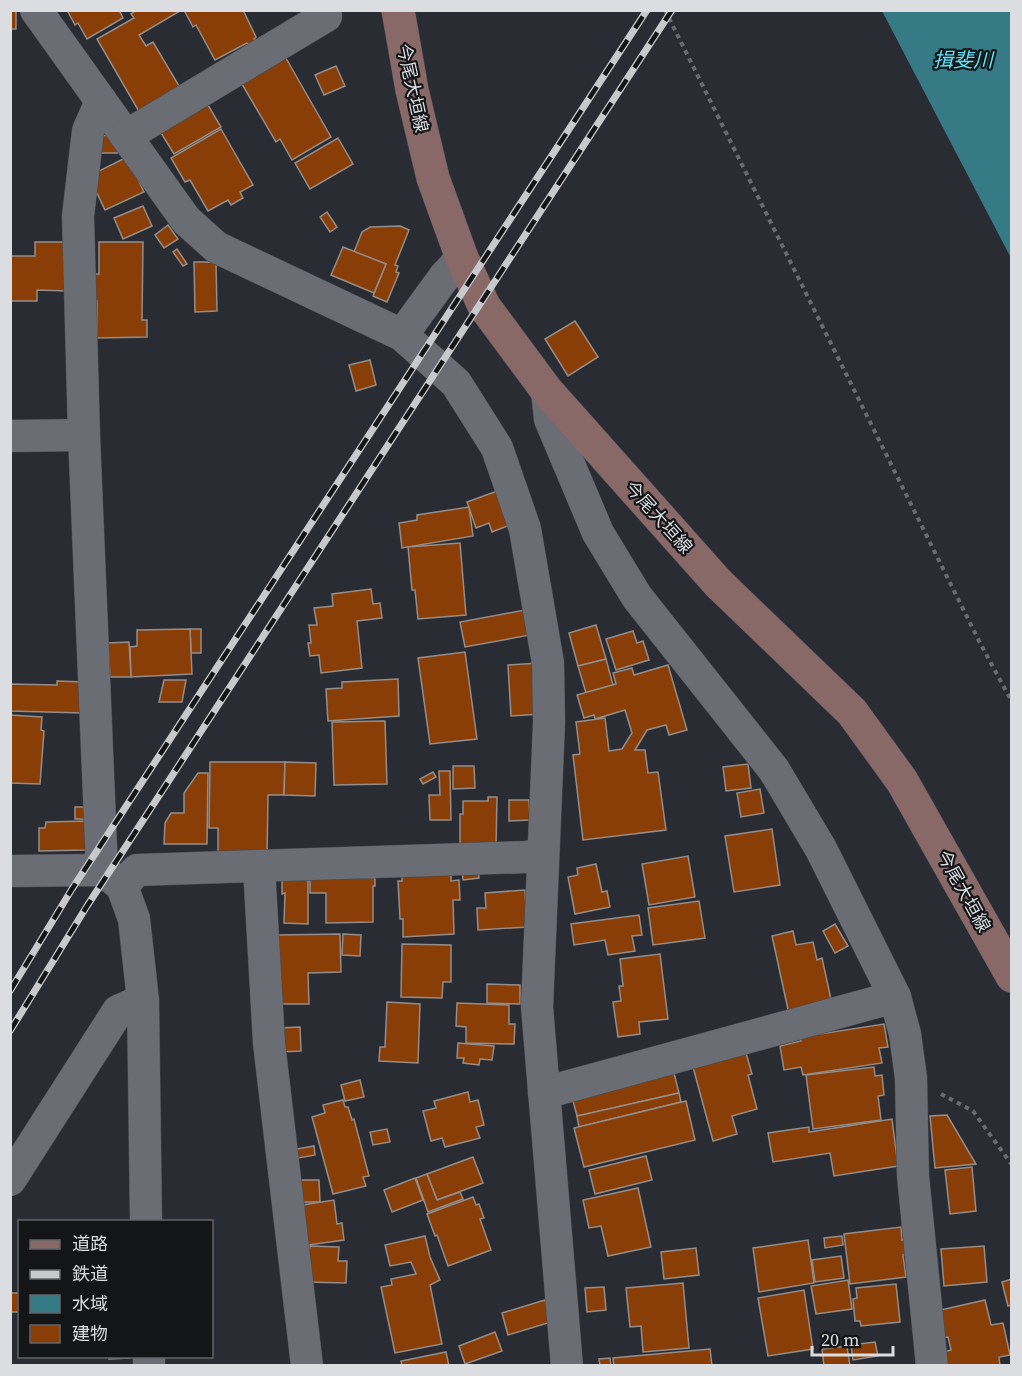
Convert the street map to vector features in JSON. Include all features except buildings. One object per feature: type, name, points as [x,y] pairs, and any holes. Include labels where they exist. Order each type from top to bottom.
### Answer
[{"type":"main road","name":"今尾大垣線","points":[[398,10],[412,90],[433,178],[462,258],[484,306],[547,391],[718,583],[852,712],[902,781],[1011,975]]},
{"type":"street","points":[[36,10],[186,220],[216,247],[402,335],[456,383],[497,448],[525,529],[549,663],[549,723],[537,1007],[567,1365]]},
{"type":"street","points":[[126,136],[326,16]]},
{"type":"street","points":[[101,101],[88,131],[78,216],[84,435],[112,878],[134,919],[143,1000],[146,1220]]},
{"type":"street","points":[[402,335],[445,276],[462,258]]},
{"type":"street","points":[[547,391],[550,418],[598,533],[637,597],[774,770],[821,849],[895,997],[905,1034],[911,1078],[914,1176],[932,1365]]},
{"type":"street","points":[[10,436],[84,435]]},
{"type":"street","points":[[10,871],[112,878],[137,870],[527,857],[543,853]]},
{"type":"street","points":[[259,867],[269,1043],[307,1365]]},
{"type":"street","points":[[544,1093],[895,997]]},
{"type":"street","points":[[10,1180],[118,1011],[143,1000]]},
{"type":"path","points":[[665,10],[1011,702]]},
{"type":"path","points":[[911,1078],[973,1111],[1011,1165]]},
{"type":"water","name":"揖斐川","points":[[882,11],[1011,11],[1011,258]]},
{"type":"railway","points":[[10,991],[72,889],[647,10]]},
{"type":"railway","points":[[10,1031],[87,906],[672,10]]}]
